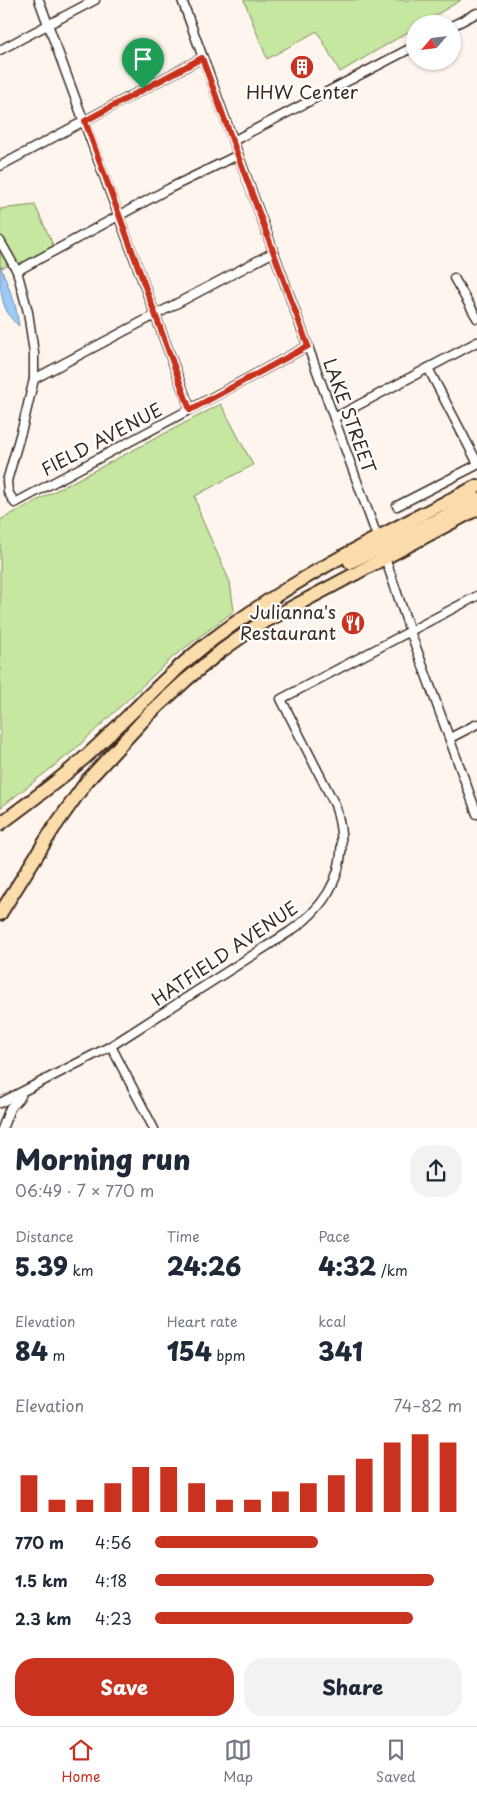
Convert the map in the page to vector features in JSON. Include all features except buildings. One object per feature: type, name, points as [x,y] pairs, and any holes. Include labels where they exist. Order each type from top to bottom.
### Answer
[{"type":"highway","points":[[0,914],[53,829],[87,781],[147,716],[186,680],[221,651],[255,628],[477,486]]},
{"type":"highway","points":[[381,547],[438,520],[477,498]]},
{"type":"highway","points":[[0,824],[86,756],[188,659],[255,609],[303,578],[477,509]]},
{"type":"street","points":[[39,0],[190,410]]},
{"type":"street","points":[[0,50],[95,0]]},
{"type":"street","name":"LAKE STREET","points":[[182,0],[477,814]]},
{"type":"street","points":[[461,21],[477,13]]},
{"type":"street","points":[[233,141],[406,51]]},
{"type":"street","points":[[0,166],[202,58]]},
{"type":"street","points":[[17,271],[170,188],[238,155]]},
{"type":"street","points":[[0,240],[17,271],[32,332],[34,378],[274,252]]},
{"type":"street","points":[[454,278],[477,318]]},
{"type":"street","points":[[334,418],[477,342]]},
{"type":"street","name":"FIELD AVENUE","points":[[34,378],[23,426],[7,481],[8,492],[15,503],[308,346]]},
{"type":"street","points":[[397,506],[477,464],[428,368]]},
{"type":"street","points":[[410,631],[477,596]]},
{"type":"street","name":"HATFIELD AVENUE","points":[[0,1103],[112,1046],[294,929],[316,910],[330,891],[338,872],[342,847],[340,820],[335,805],[281,699],[410,631]]},
{"type":"street","points":[[450,738],[477,724]]},
{"type":"street","points":[[112,1046],[154,1128]]},
{"type":"street","points":[[2,1128],[10,1108],[26,1091]]},
{"type":"green space","points":[[244,0],[461,0],[436,15],[406,15],[406,33],[340,72],[317,31],[267,59]]},
{"type":"green space","points":[[35,205],[54,247],[35,259],[0,268],[0,209]]},
{"type":"green space","points":[[221,404],[253,465],[195,496],[201,517],[230,582],[234,611],[174,656],[72,752],[0,808],[0,520]]},
{"type":"water","points":[[0,265],[15,304],[19,326],[8,313],[2,298]]},
{"type":"place","name":"HHW Center","points":[[302,67]]},
{"type":"place","name":"Julianna's Restaurant","points":[[353,623]]},
{"type":"route","points":[[202,58],[308,346],[190,410],[85,121],[143,89],[202,58]]}]
